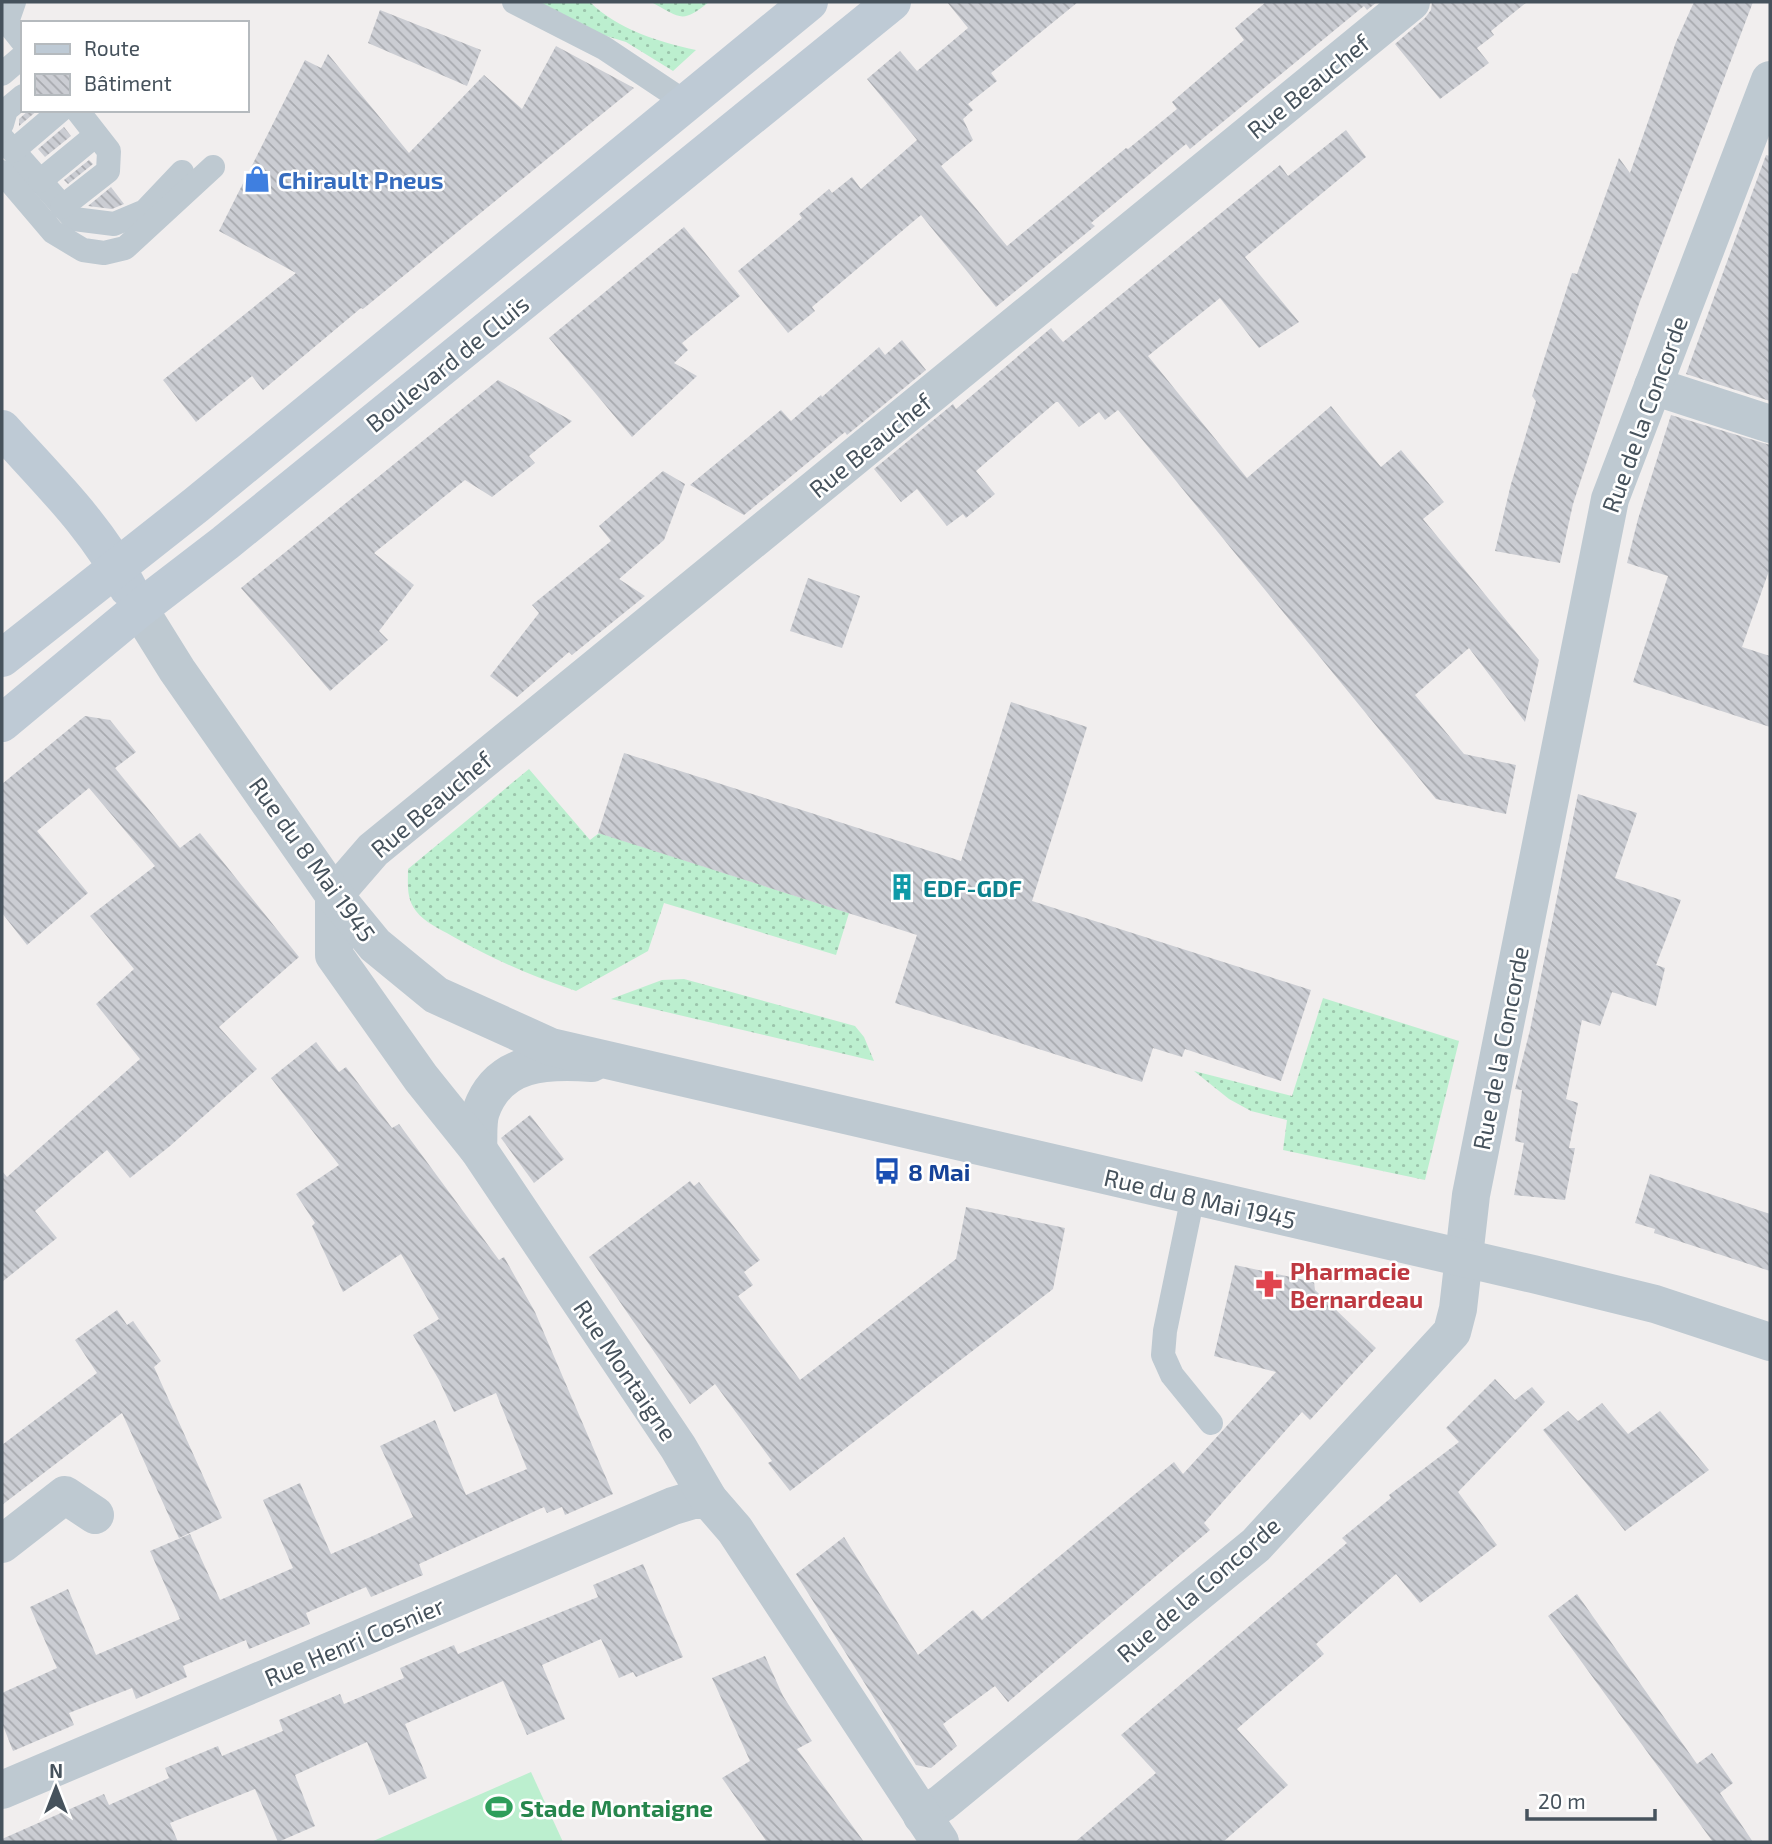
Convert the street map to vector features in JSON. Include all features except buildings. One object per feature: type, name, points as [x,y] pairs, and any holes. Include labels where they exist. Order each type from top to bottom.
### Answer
[{"type":"main road","name":"Boulevard de Cluis","points":[[2,659],[196,505],[809,2]]},
{"type":"main road","name":"Boulevard de Cluis","points":[[2,723],[139,609],[225,543],[892,2]]},
{"type":"main road","points":[[2,429],[81,517],[118,567],[139,609]]},
{"type":"street","name":"Rue Beauchef","points":[[334,895],[373,850],[1411,2]]},
{"type":"street","name":"Rue de la Concorde","points":[[931,1829],[942,1803],[1256,1545],[1452,1332],[1458,1310],[1476,1168],[1610,499],[1770,80]]},
{"type":"street","points":[[1653,386],[1770,424]]},
{"type":"street","name":"Rue du 8 Mai 1945","points":[[139,609],[177,670],[334,895],[375,945],[436,995],[551,1047],[1655,1304],[1770,1342]]},
{"type":"street","name":"Rue Montaigne","points":[[334,895],[334,955],[421,1078],[478,1149],[678,1447],[709,1500],[734,1530],[931,1829]]},
{"type":"street","name":"Rue du 8 Mai 1945","points":[[478,1149],[481,1112],[494,1084],[516,1069],[559,1061],[626,1066]]},
{"type":"street","points":[[2,1544],[65,1495],[94,1515]]},
{"type":"street","name":"Rue Henri Cosnier","points":[[2,1790],[673,1506],[693,1500],[709,1500]]},
{"type":"lane","points":[[2,74],[16,45],[7,22],[14,2]]},
{"type":"lane","points":[[514,2],[604,48],[685,103]]},
{"type":"lane","points":[[2,124],[6,110],[21,98]]},
{"type":"lane","points":[[5,154],[58,112]]},
{"type":"lane","points":[[62,206],[108,171],[109,151],[79,112]]},
{"type":"lane","points":[[40,181],[96,135]]},
{"type":"lane","points":[[5,154],[54,232],[83,250],[104,253],[125,248],[213,167]]},
{"type":"lane","points":[[5,154],[40,181],[74,219],[114,224],[145,211],[182,172]]},
{"type":"lane","points":[[1193,1196],[1165,1331],[1163,1355],[1172,1375],[1210,1423]]},
{"type":"green space","points":[[537,2],[590,2],[613,20],[639,33],[696,50],[673,71],[626,42],[590,31]]},
{"type":"green space","points":[[651,2],[709,2],[692,14],[680,16]]},
{"type":"green space","points":[[529,769],[590,840],[599,833],[849,913],[836,955],[664,903],[648,951],[576,991],[497,960],[432,925],[419,915],[413,906],[408,891],[408,869]]},
{"type":"green space","points":[[684,979],[855,1026],[864,1037],[874,1061],[611,999],[662,980]]},
{"type":"green space","points":[[1323,998],[1459,1041],[1425,1180],[1283,1150],[1287,1120],[1251,1111],[1229,1099],[1194,1071],[1292,1096]]},
{"type":"green space","name":"Stade Montaigne","points":[[531,1772],[563,1842],[371,1842]]},
{"type":"place","name":"Chirault Pneus","points":[[257,179]]},
{"type":"place","name":"EDF-GDF","points":[[902,887]]},
{"type":"place","name":"8 Mai","points":[[887,1171]]},
{"type":"place","name":"Pharmacie Bernardeau","points":[[1269,1284]]},
{"type":"place","name":"Stade Montaigne","points":[[499,1807]]}]
